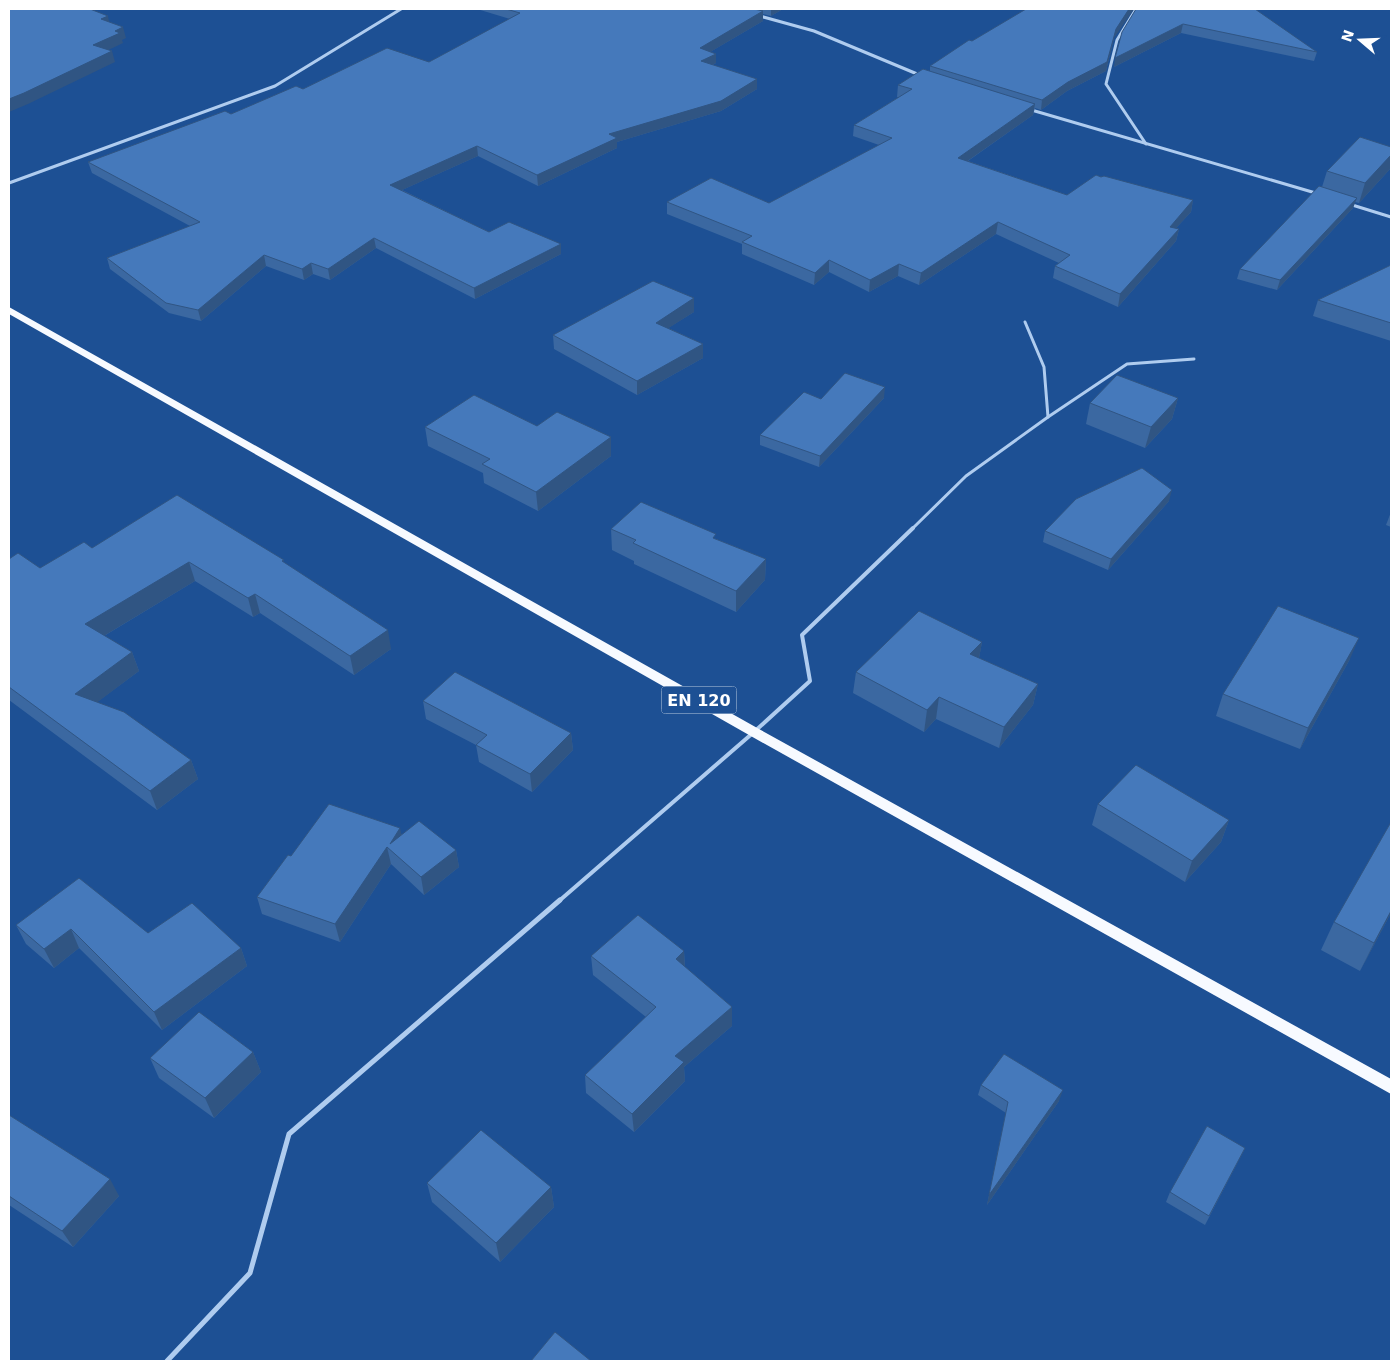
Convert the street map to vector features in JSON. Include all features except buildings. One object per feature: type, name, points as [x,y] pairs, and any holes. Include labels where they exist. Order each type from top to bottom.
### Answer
[{"type":"main road","name":"EN 120","points":[[9,310],[754,732],[1391,1086]]},
{"type":"street","points":[[9,183],[275,86],[401,9]]},
{"type":"street","points":[[1136,9],[1117,40],[1106,84],[1146,145]]},
{"type":"street","points":[[751,14],[814,31],[928,78]]},
{"type":"street","points":[[1022,108],[1326,196]]},
{"type":"street","points":[[1345,202],[1391,217]]},
{"type":"lane","points":[[1024,322],[1044,367],[1048,417]]},
{"type":"lane","points":[[167,1361],[250,1274],[290,1134],[754,732],[810,681],[802,635],[966,476],[1048,417],[1127,364],[1194,359]]}]
